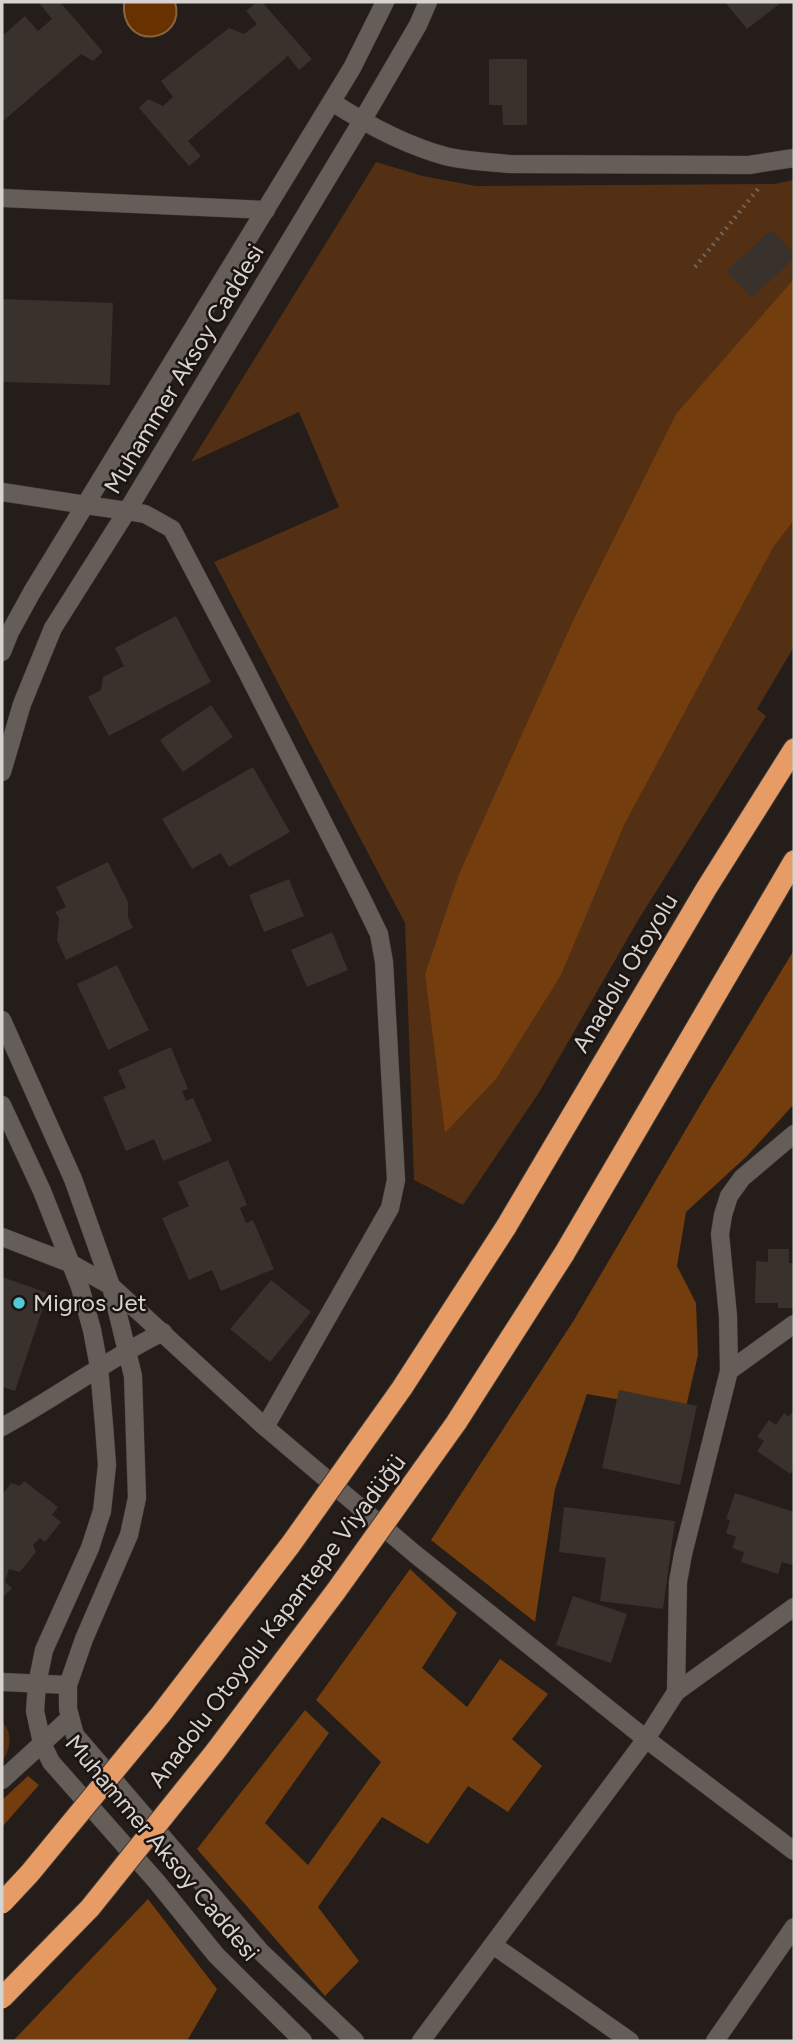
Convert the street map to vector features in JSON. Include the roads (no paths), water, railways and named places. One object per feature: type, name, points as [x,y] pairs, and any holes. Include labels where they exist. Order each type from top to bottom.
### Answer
[{"type":"highway","name":"Anadolu Otoyolu","points":[[506,1227],[706,889],[794,749]]},
{"type":"highway","name":"Anadolu Otoyolu Kapantepe Viyadüğü","points":[[2,1998],[90,1908],[215,1752],[336,1591],[456,1423],[564,1254],[794,861]]},
{"type":"highway","name":"Anadolu Otoyolu Kapantepe Viyadüğü","points":[[2,1903],[30,1873],[161,1714],[291,1544],[402,1388],[506,1227]]},
{"type":"street","name":"Muhammer Aksoy Caddesi","points":[[2,652],[32,592],[332,102],[386,2]]},
{"type":"street","name":"Muhammer Aksoy Caddesi","points":[[2,772],[22,704],[53,628],[127,511],[362,121],[418,25],[428,2]]},
{"type":"street","points":[[332,102],[362,121],[445,156],[509,164],[749,165],[787,160]]},
{"type":"street","points":[[2,198],[266,210]]},
{"type":"street","points":[[2,492],[145,514],[172,529],[379,934],[384,962],[396,1180],[390,1209],[265,1427]]},
{"type":"street","name":"Muhammer Aksoy Caddesi","points":[[2,1020],[74,1179],[111,1286],[134,1376],[137,1499],[129,1535],[84,1639],[68,1685],[68,1709],[75,1735],[261,1952],[355,2041]]},
{"type":"street","name":"Muhammer Aksoy Caddesi","points":[[2,1105],[72,1264],[92,1330],[99,1367],[107,1465],[102,1511],[90,1548],[44,1650],[35,1711],[42,1743],[51,1762],[157,1882],[216,1955],[303,2041]]},
{"type":"street","points":[[677,1692],[678,1582],[729,1371],[728,1316],[720,1234],[723,1215],[729,1196],[742,1178],[794,1134]]},
{"type":"street","points":[[2,1237],[72,1264],[111,1286],[265,1427],[415,1554],[646,1740],[794,1851]]},
{"type":"street","points":[[729,1371],[794,1324]]},
{"type":"street","points":[[2,1427],[39,1407],[128,1349],[163,1332]]},
{"type":"street","points":[[421,2041],[646,1740],[677,1692],[794,1608]]},
{"type":"street","points":[[2,1682],[68,1685]]},
{"type":"street","points":[[2,1780],[70,1718]]},
{"type":"street","points":[[715,2041],[794,1927]]},
{"type":"street","points":[[493,1945],[630,2041]]},
{"type":"place","name":"Migros Jet","points":[[19,1303]]}]
